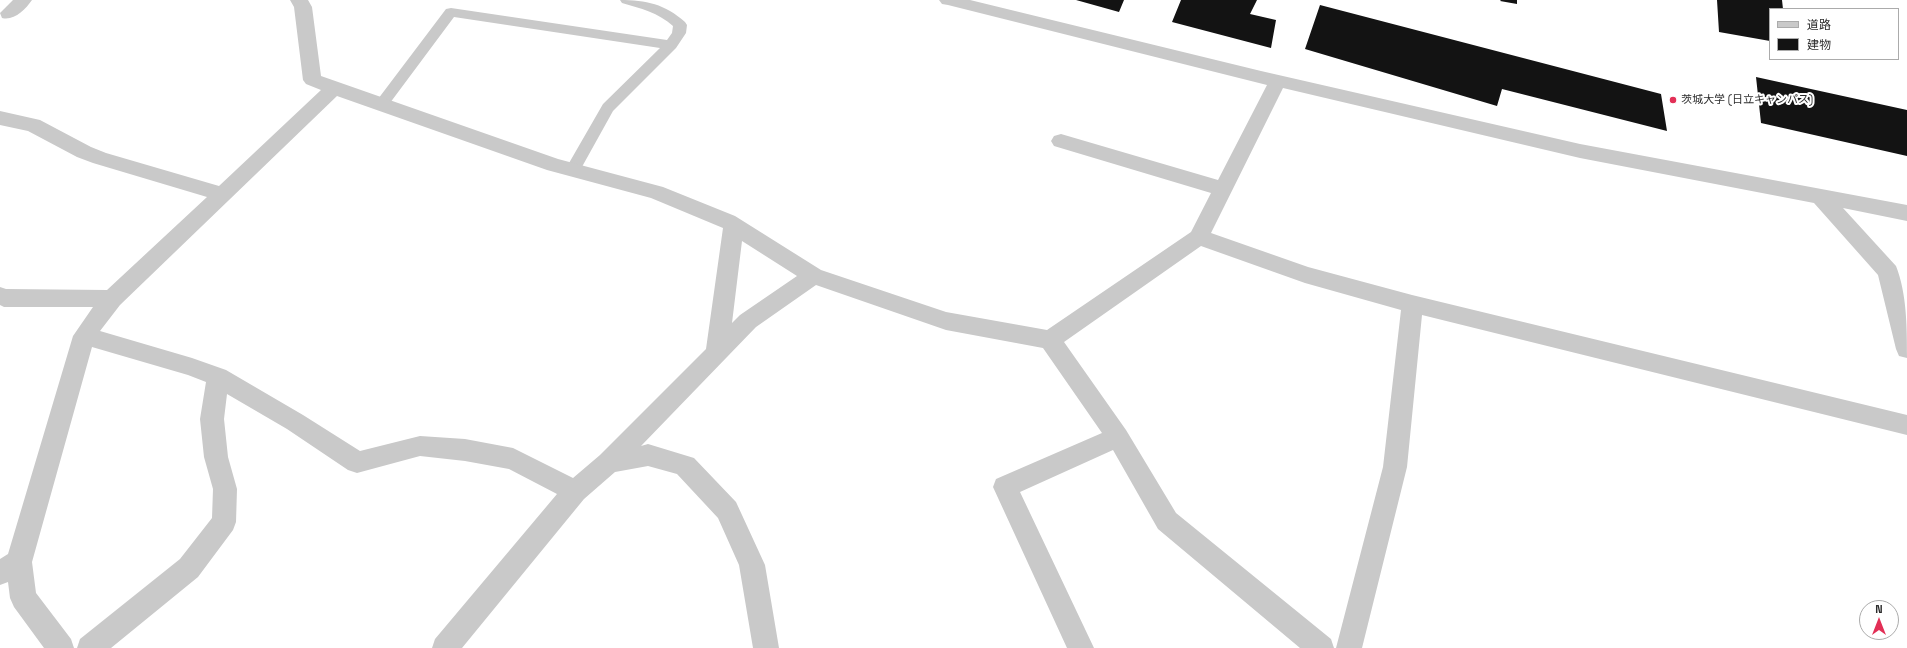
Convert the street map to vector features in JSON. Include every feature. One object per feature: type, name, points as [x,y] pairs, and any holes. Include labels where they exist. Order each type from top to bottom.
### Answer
[{"type":"street","points":[[8,14],[23,0]]},
{"type":"street","points":[[298,0],[302,6],[312,80],[573,170],[656,192],[734,225],[813,276],[946,321],[1050,340],[1118,437],[1167,521],[1321,648]]},
{"type":"street","points":[[948,0],[1278,81],[1580,151],[1907,213]]},
{"type":"street","points":[[1050,340],[1199,237],[1278,81]]},
{"type":"street","points":[[60,648],[23,598],[9,568],[84,336],[112,299],[335,87]]},
{"type":"street","points":[[0,118],[33,125],[84,152],[100,158],[222,194]]},
{"type":"street","points":[[1061,141],[1224,189]]},
{"type":"street","points":[[1821,197],[1888,272],[1907,349]]},
{"type":"street","points":[[717,352],[734,225]]},
{"type":"street","points":[[1199,237],[1305,275],[1412,304],[1907,424]]},
{"type":"street","points":[[445,648],[559,508],[575,491],[609,463],[748,321],[813,276]]},
{"type":"street","points":[[0,296],[4,298],[112,299]]},
{"type":"street","points":[[1348,648],[1395,467],[1412,304]]},
{"type":"street","points":[[84,336],[192,367],[218,377],[294,422],[356,462],[420,446],[465,450],[513,459],[575,491]]},
{"type":"street","points":[[90,648],[189,568],[224,522],[225,490],[216,456],[212,420],[218,377]]},
{"type":"street","points":[[1081,648],[1005,486],[1118,437]]},
{"type":"street","points":[[609,463],[648,455],[685,466],[727,510],[752,565],[766,648]]},
{"type":"lane","points":[[573,170],[608,108],[671,45],[679,33],[680,25],[670,15],[627,0]]},
{"type":"lane","points":[[382,103],[451,12],[671,45]]},
{"type":"building","points":[[1076,0],[1124,0],[1119,12]]},
{"type":"building","points":[[1181,0],[1257,0],[1250,14],[1276,20],[1271,48],[1172,22]]},
{"type":"building","points":[[1517,0],[1517,4],[1500,1]]},
{"type":"building","points":[[1717,0],[1782,0],[1783,8],[1769,8],[1769,41],[1719,32]]},
{"type":"building","points":[[1320,5],[1661,94],[1667,131],[1502,89],[1497,106],[1305,49]]},
{"type":"building","points":[[1756,77],[1907,110],[1907,156],[1761,123]]},
{"type":"place","name":"茨城大学 (日立キャンパス)","points":[[1673,100]]}]
